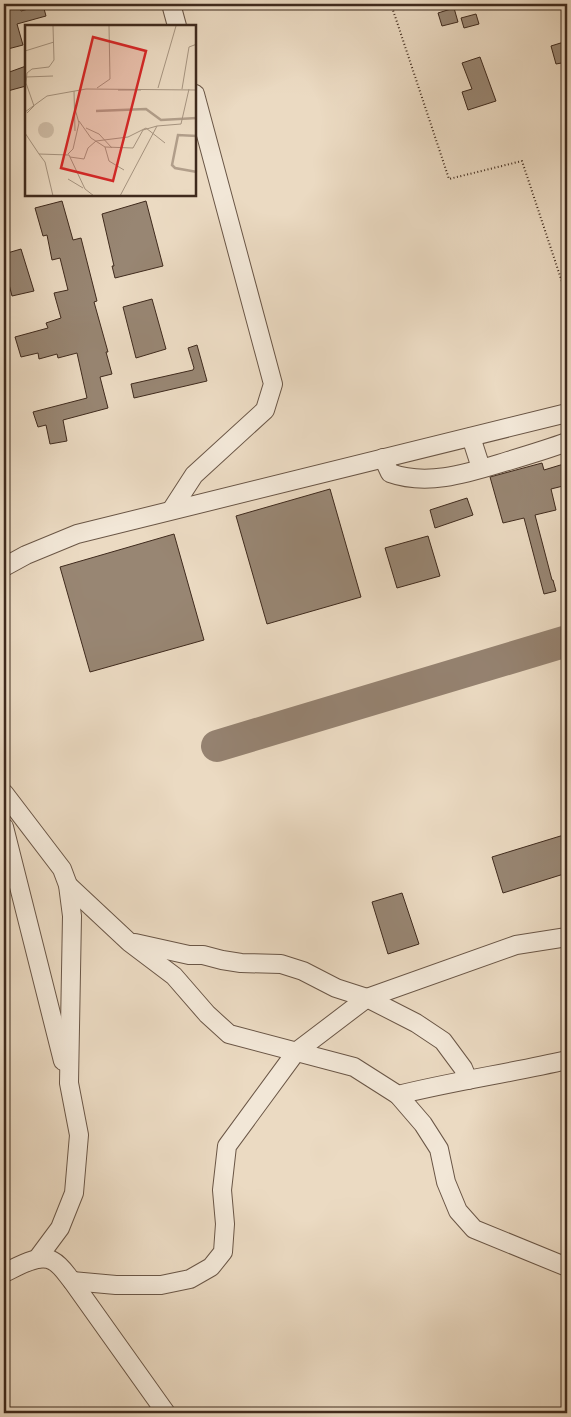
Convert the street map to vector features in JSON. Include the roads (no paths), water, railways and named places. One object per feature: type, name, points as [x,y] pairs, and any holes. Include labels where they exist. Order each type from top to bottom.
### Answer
[{"type":"lane","points":[[170,4],[177,25]]},
{"type":"lane","points":[[172,509],[194,475],[265,410],[273,384],[196,98]]},
{"type":"lane","points":[[4,567],[26,555],[76,534],[567,413]]},
{"type":"lane","points":[[518,425],[536,452]]},
{"type":"lane","points":[[471,436],[481,468]]},
{"type":"lane","points":[[383,458],[390,474],[403,478],[445,478],[567,442]]},
{"type":"lane","points":[[4,793],[62,869],[68,885],[72,916],[69,1083]]},
{"type":"lane","points":[[4,827],[69,1083],[79,1135],[74,1194],[60,1228],[37,1259]]},
{"type":"lane","points":[[68,885],[129,942],[174,976],[206,1014],[229,1034],[354,1067],[398,1095],[423,1124],[439,1148],[446,1182],[458,1211],[474,1229],[567,1268]]},
{"type":"lane","points":[[72,1281],[116,1285],[161,1285],[190,1279],[211,1267],[223,1252],[225,1224],[222,1190],[227,1146],[296,1052],[368,998],[516,945],[567,937]]},
{"type":"lane","points":[[129,942],[189,955],[203,955],[241,963],[281,964],[302,971],[336,988],[368,998],[416,1023],[443,1041],[463,1068],[468,1080]]},
{"type":"lane","points":[[398,1095],[517,1072],[567,1060]]},
{"type":"lane","points":[[4,1272],[37,1259],[51,1260],[60,1267],[166,1413]]}]
